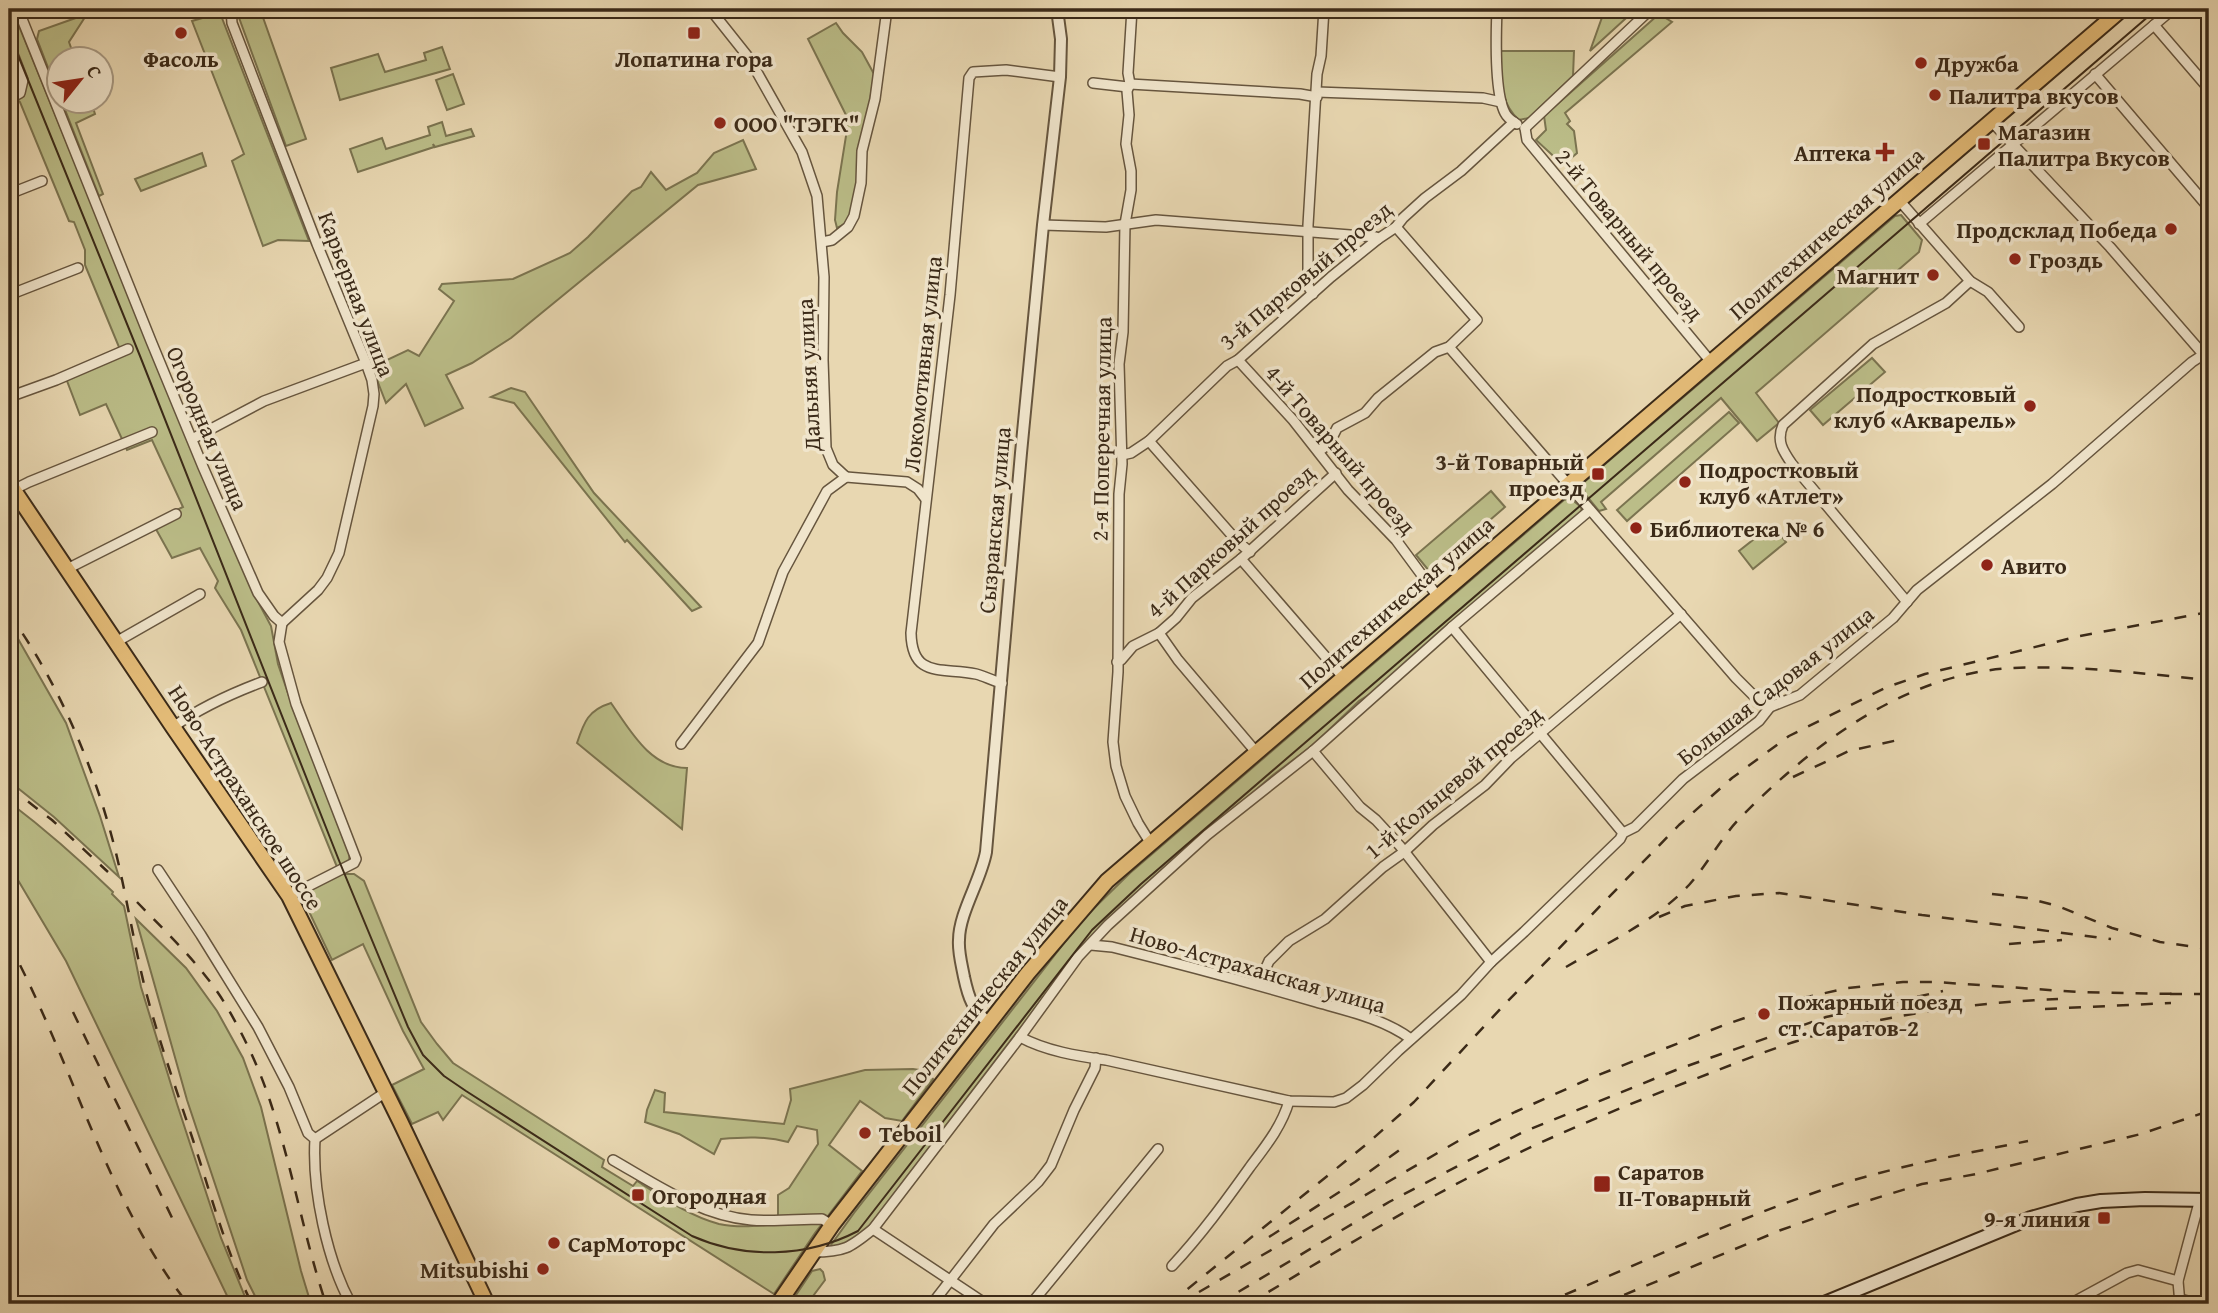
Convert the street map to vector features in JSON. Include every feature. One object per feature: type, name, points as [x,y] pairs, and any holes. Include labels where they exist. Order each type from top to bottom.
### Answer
[{"type":"main road","name":"Политехническая улица","points":[[778,1304],[832,1224],[1077,914],[1107,881],[2122,9]]},
{"type":"main road","name":"Ново-Астраханское шоссе","points":[[11,487],[289,896],[487,1304]]},
{"type":"main road","points":[[1822,1304],[2042,1214],[2101,1201],[2205,1200]]},
{"type":"street","name":"Огородная улица","points":[[18,9],[151,341],[258,593],[282,623]]},
{"type":"street","name":"Карьерная улица","points":[[231,9],[232,23],[366,363],[374,394],[339,553],[318,590],[282,623]]},
{"type":"street","name":"Дальняя улица","points":[[681,744],[758,643],[783,572],[827,491],[846,477],[833,465],[826,448],[822,242],[817,197],[802,152],[750,58],[710,9]]},
{"type":"street","points":[[822,242],[832,240],[848,227],[854,216],[862,150],[876,99],[887,9]]},
{"type":"street","name":"Сызранская улица","points":[[989,1024],[974,1009],[968,998],[958,938],[983,869],[1043,225],[1060,77],[1061,40],[1057,9]]},
{"type":"street","name":"2-я Поперечная улица","points":[[1132,9],[1126,144],[1131,170],[1131,190],[1125,224],[1123,332],[1119,364],[1122,455],[1113,742],[1116,766],[1125,796],[1151,844]]},
{"type":"street","points":[[1313,294],[1308,286],[1308,232],[1324,9]]},
{"type":"street","points":[[1497,9],[1496,46],[1501,102],[1506,116],[1525,128],[1651,9]]},
{"type":"street","points":[[1919,224],[2173,9]]},
{"type":"street","points":[[2154,25],[2209,89]]},
{"type":"street","points":[[9,44],[23,80],[20,93],[9,99]]},
{"type":"street","name":"Локомотивная улица","points":[[1002,683],[979,674],[931,668],[917,660],[912,648],[911,633],[950,295],[969,78],[973,72],[1006,70],[1060,77]]},
{"type":"street","points":[[2095,74],[2209,208]]},
{"type":"street","points":[[1094,83],[1300,94],[1483,98],[1501,102]]},
{"type":"street","points":[[1992,121],[2206,353]]},
{"type":"street","name":"3-й Парковый проезд","points":[[1122,455],[1131,453],[1149,441],[1227,366],[1378,239],[1396,228],[1403,218],[1461,171],[1514,122]]},
{"type":"street","name":"2-й Товарный проезд","points":[[1525,128],[1527,140],[1711,362]]},
{"type":"street","points":[[9,194],[42,181]]},
{"type":"street","points":[[1899,200],[1970,281],[1988,292],[2019,327]]},
{"type":"street","points":[[1043,225],[1106,228],[1156,220],[1378,239]]},
{"type":"street","name":"4-й Парковый проезд","points":[[1319,451],[1329,444],[1336,428],[1365,413],[1378,398],[1435,352],[1450,347],[1477,320],[1396,228]]},
{"type":"street","points":[[9,295],[78,268]]},
{"type":"street","points":[[1907,602],[1792,464],[1781,448],[1779,439],[1783,425],[1873,344],[1946,303],[1970,281]]},
{"type":"street","points":[[1450,347],[1736,678],[1770,707]]},
{"type":"street","points":[[9,397],[128,349]]},
{"type":"street","name":"Большая Садовая улица","points":[[1289,1101],[1334,1102],[1346,1098],[1363,1085],[1461,995],[1491,962],[1620,839],[1623,833],[1635,827],[1684,779],[1759,721],[1770,707],[1800,695],[1893,618],[1917,590],[2052,484],[2206,353]]},
{"type":"street","name":"4-й Товарный проезд","points":[[1238,359],[1319,451],[1349,490],[1396,540],[1438,597]]},
{"type":"street","points":[[192,439],[264,401],[366,363]]},
{"type":"street","points":[[11,487],[152,432]]},
{"type":"street","points":[[1149,441],[1237,541],[1250,552]]},
{"type":"street","name":"4-й Парковый проезд","points":[[1117,662],[1133,646],[1159,633],[1192,598],[1250,552],[1336,472]]},
{"type":"street","points":[[846,477],[906,482],[918,489],[925,498]]},
{"type":"street","points":[[813,1252],[839,1252],[873,1229],[1078,957],[1108,925],[1207,835],[1313,751],[1452,627],[1590,510]]},
{"type":"street","points":[[67,569],[176,514]]},
{"type":"street","points":[[1241,559],[1343,677]]},
{"type":"street","points":[[116,642],[200,594]]},
{"type":"street","name":"1-й Кольцевой проезд","points":[[1258,985],[1269,961],[1289,941],[1325,919],[1433,825],[1485,785],[1511,758],[1681,614]]},
{"type":"street","points":[[282,623],[279,642],[296,704],[356,859],[354,863],[289,896]]},
{"type":"street","points":[[1452,627],[1623,833]]},
{"type":"street","points":[[1159,633],[1178,660],[1256,752]]},
{"type":"street","points":[[173,727],[232,694],[262,682]]},
{"type":"street","points":[[1313,751],[1360,807],[1376,820],[1404,852],[1491,962]]},
{"type":"street","points":[[158,870],[258,1027],[289,1087],[308,1133],[315,1139]]},
{"type":"street","name":"Ново-Астраханская улица","points":[[1091,945],[1112,947],[1258,985],[1379,1022],[1411,1039]]},
{"type":"street","points":[[1020,1037],[1035,1045],[1289,1101],[1273,1135],[1217,1213],[1172,1266]]},
{"type":"street","points":[[932,1304],[993,1224],[1038,1182],[1051,1164],[1073,1110],[1095,1068],[1096,1058]]},
{"type":"street","points":[[315,1139],[386,1092]]},
{"type":"street","points":[[315,1139],[314,1153],[322,1219],[331,1255],[351,1304]]},
{"type":"street","points":[[1031,1304],[1158,1149]]},
{"type":"street","points":[[613,1160],[671,1194],[711,1211],[750,1220],[822,1219],[832,1224]]},
{"type":"street","points":[[2200,1304],[2180,1302],[2178,1281],[2205,1200]]},
{"type":"street","points":[[873,1229],[986,1304]]},
{"type":"street","points":[[2070,1304],[2127,1273],[2138,1270],[2178,1281]]},
{"type":"green space","points":[[9,9],[17,21],[46,92],[46,116],[56,116],[184,430],[255,596],[271,626],[278,664],[292,705],[350,852],[349,860],[337,867],[241,630],[215,588],[218,581],[200,548],[172,558],[152,522],[183,507],[152,440],[127,450],[106,404],[80,415],[64,373],[119,347],[85,265],[85,250],[74,222],[69,221],[20,102],[15,98],[27,81],[9,39]]},
{"type":"green space","points":[[260,9],[306,139],[286,146],[238,15]]},
{"type":"green space","points":[[1605,9],[1636,9],[1590,51]]},
{"type":"green space","points":[[220,13],[309,241],[278,240],[263,246],[232,161],[244,154],[192,21]]},
{"type":"green space","points":[[87,14],[69,42],[70,46],[46,46],[46,62],[37,39],[39,31]]},
{"type":"green space","points":[[1659,14],[1672,22],[1565,113],[1570,121],[1567,124],[1574,131],[1577,153],[1563,165],[1536,140],[1546,130],[1544,116]]},
{"type":"green space","points":[[836,23],[862,52],[874,74],[858,182],[850,215],[845,224],[837,228],[837,192],[847,117],[808,39]]},
{"type":"green space","points":[[442,47],[450,69],[340,100],[331,68],[378,54],[385,72],[426,60],[424,53]]},
{"type":"green space","points":[[1500,51],[1574,51],[1573,76],[1529,118],[1519,120],[1504,97]]},
{"type":"green space","points":[[453,74],[464,104],[447,110],[436,80]]},
{"type":"green space","points":[[68,116],[91,116],[76,123],[103,194],[99,196]]},
{"type":"green space","points":[[442,122],[446,136],[471,129],[474,136],[435,147],[433,144],[434,147],[358,172],[350,149],[382,138],[386,149],[430,135],[428,127]]},
{"type":"green space","points":[[743,140],[756,169],[698,185],[511,338],[472,363],[446,375],[463,408],[425,426],[406,384],[386,403],[372,367],[408,350],[419,356],[454,301],[439,289],[442,284],[513,279],[570,253],[632,191],[641,187],[651,172],[666,190],[697,173],[714,153]]},
{"type":"green space","points":[[202,153],[206,166],[141,191],[135,179]]},
{"type":"green space","points":[[1901,215],[1922,240],[1919,252],[1756,393],[1779,423],[1757,441],[1721,398],[1601,502],[1606,509],[1599,511],[1585,494],[1583,483],[1895,216]]},
{"type":"green space","points":[[1872,358],[1885,372],[1823,425],[1810,410]]},
{"type":"green space","points":[[511,388],[525,392],[594,493],[701,607],[692,611],[627,540],[625,542],[514,403],[491,397]]},
{"type":"green space","points":[[1729,412],[1739,423],[1627,521],[1617,510]]},
{"type":"green space","points":[[1491,491],[1505,507],[1430,572],[1416,555]]},
{"type":"green space","points":[[1570,498],[1581,507],[1582,512],[1375,691],[1359,701],[1312,746],[1273,775],[1075,956],[868,1228],[847,1243],[833,1247],[831,1245],[854,1213],[1082,920],[1130,873],[1564,500]]},
{"type":"green space","points":[[1772,525],[1786,542],[1753,569],[1739,551]]},
{"type":"green space","points":[[9,623],[66,723],[119,877],[54,817],[9,781]]},
{"type":"green space","points":[[611,703],[642,746],[652,755],[662,762],[687,768],[682,829],[577,743],[592,713]]},
{"type":"green space","points":[[9,802],[75,857],[113,892],[124,906],[141,987],[177,1104],[221,1238],[248,1304],[231,1304],[66,961],[9,865]]},
{"type":"green space","points":[[341,874],[354,874],[364,881],[421,1022],[453,1063],[604,1160],[602,1167],[633,1186],[637,1181],[676,1206],[708,1221],[734,1226],[778,1224],[778,1195],[789,1188],[818,1144],[817,1130],[797,1126],[788,1142],[755,1138],[721,1139],[714,1154],[679,1134],[645,1122],[655,1090],[665,1093],[664,1112],[784,1124],[791,1100],[790,1089],[865,1070],[913,1069],[926,1071],[933,1079],[902,1121],[885,1118],[860,1101],[829,1145],[862,1171],[815,1233],[774,1294],[462,1095],[443,1120],[438,1112],[412,1124],[392,1085],[424,1069],[403,1031],[363,944],[332,960],[304,901],[308,891]]},
{"type":"green space","points":[[136,919],[186,968],[217,1011],[243,1058],[261,1107],[311,1304],[259,1304],[247,1280],[187,1100]]},
{"type":"green space","points":[[820,1269],[825,1280],[807,1304],[790,1304],[812,1271]]},
{"type":"tram line","points":[[9,33],[340,863],[408,1027],[423,1055],[444,1076],[466,1091],[692,1236],[733,1249],[775,1252],[817,1246],[858,1231],[1092,930],[1141,884],[2157,9]]},
{"type":"railway","points":[[1169,1304],[1368,1143],[1414,1102],[1679,825],[1732,778],[1789,736],[1887,687],[1925,674],[2080,636],[2209,612]]},
{"type":"railway","points":[[9,614],[59,697],[97,788],[115,849],[155,1023],[234,1264],[252,1304]]},
{"type":"railway","points":[[1566,967],[1631,930],[1676,898],[1734,825],[1769,790],[1830,739],[1899,698],[1935,683],[1974,673],[2013,668],[2087,669],[2209,680]]},
{"type":"railway","points":[[1793,777],[1849,751],[1898,740]]},
{"type":"railway","points":[[9,787],[52,820],[108,872]]},
{"type":"railway","points":[[1659,917],[1685,906],[1736,896],[1779,893],[1922,915],[2111,939]]},
{"type":"railway","points":[[1992,894],[2027,898],[2058,906],[2112,928],[2160,942],[2209,949]]},
{"type":"railway","points":[[137,902],[208,979],[227,1007],[252,1054],[279,1129],[326,1304]]},
{"type":"railway","points":[[2009,944],[2062,940]]},
{"type":"railway","points":[[9,944],[32,989],[111,1174],[159,1263],[188,1304]]},
{"type":"railway","points":[[1199,1292],[1465,1137],[1515,1112],[1591,1078],[1724,1025],[1807,997],[1848,988],[1903,982],[2078,992],[2178,994]]},
{"type":"railway","points":[[1218,1304],[1389,1202],[1523,1132],[1676,1070],[1826,1017],[1943,991]]},
{"type":"railway","points":[[2170,994],[2209,994]]},
{"type":"railway","points":[[1248,1304],[1382,1225],[1491,1166],[1602,1116],[1759,1054],[1814,1036],[1888,1018],[1972,1005],[2058,999]]},
{"type":"railway","points":[[2045,1009],[2171,1003]]},
{"type":"railway","points":[[73,1012],[176,1226]]},
{"type":"railway","points":[[1602,1304],[1781,1230],[1838,1210],[1922,1184],[1976,1174],[2141,1134],[2209,1111]]},
{"type":"railway","points":[[1543,1304],[1718,1230],[1825,1189],[1900,1168],[2028,1141]]},
{"type":"railway","points":[[1269,1237],[1355,1182],[1408,1144]]},
{"type":"place","name":"Фасоль","points":[[181,33]]},
{"type":"place","name":"Лопатина гора","points":[[694,33]]},
{"type":"place","name":"Дружба","points":[[1921,63]]},
{"type":"place","name":"Палитра вкусов","points":[[1935,95]]},
{"type":"place","name":"ООО \"ТЭГК\"","points":[[720,123]]},
{"type":"place","name":"Магазин Палитра Вкусов","points":[[1984,144]]},
{"type":"place","name":"Аптека","points":[[1885,152]]},
{"type":"place","name":"Продсклад Победа","points":[[2171,229]]},
{"type":"place","name":"Гроздь","points":[[2015,259]]},
{"type":"place","name":"Магнит","points":[[1933,275]]},
{"type":"place","name":"Подростковый клуб «Акварель»","points":[[2030,406]]},
{"type":"place","name":"3-й Товарный проезд","points":[[1598,474]]},
{"type":"place","name":"Подростковый клуб «Атлет»","points":[[1685,482]]},
{"type":"place","name":"Библиотека № 6","points":[[1636,528]]},
{"type":"place","name":"Авито","points":[[1987,565]]},
{"type":"place","name":"Пожарный поезд ст. Саратов-2","points":[[1764,1014]]},
{"type":"place","name":"Teboil","points":[[865,1133]]},
{"type":"place","name":"Саратов II-Товарный","points":[[1602,1184]]},
{"type":"place","name":"Огородная","points":[[638,1195]]},
{"type":"place","name":"9-я линия","points":[[2104,1218]]},
{"type":"place","name":"СарМоторс","points":[[554,1243]]},
{"type":"place","name":"Mitsubishi","points":[[543,1269]]}]
